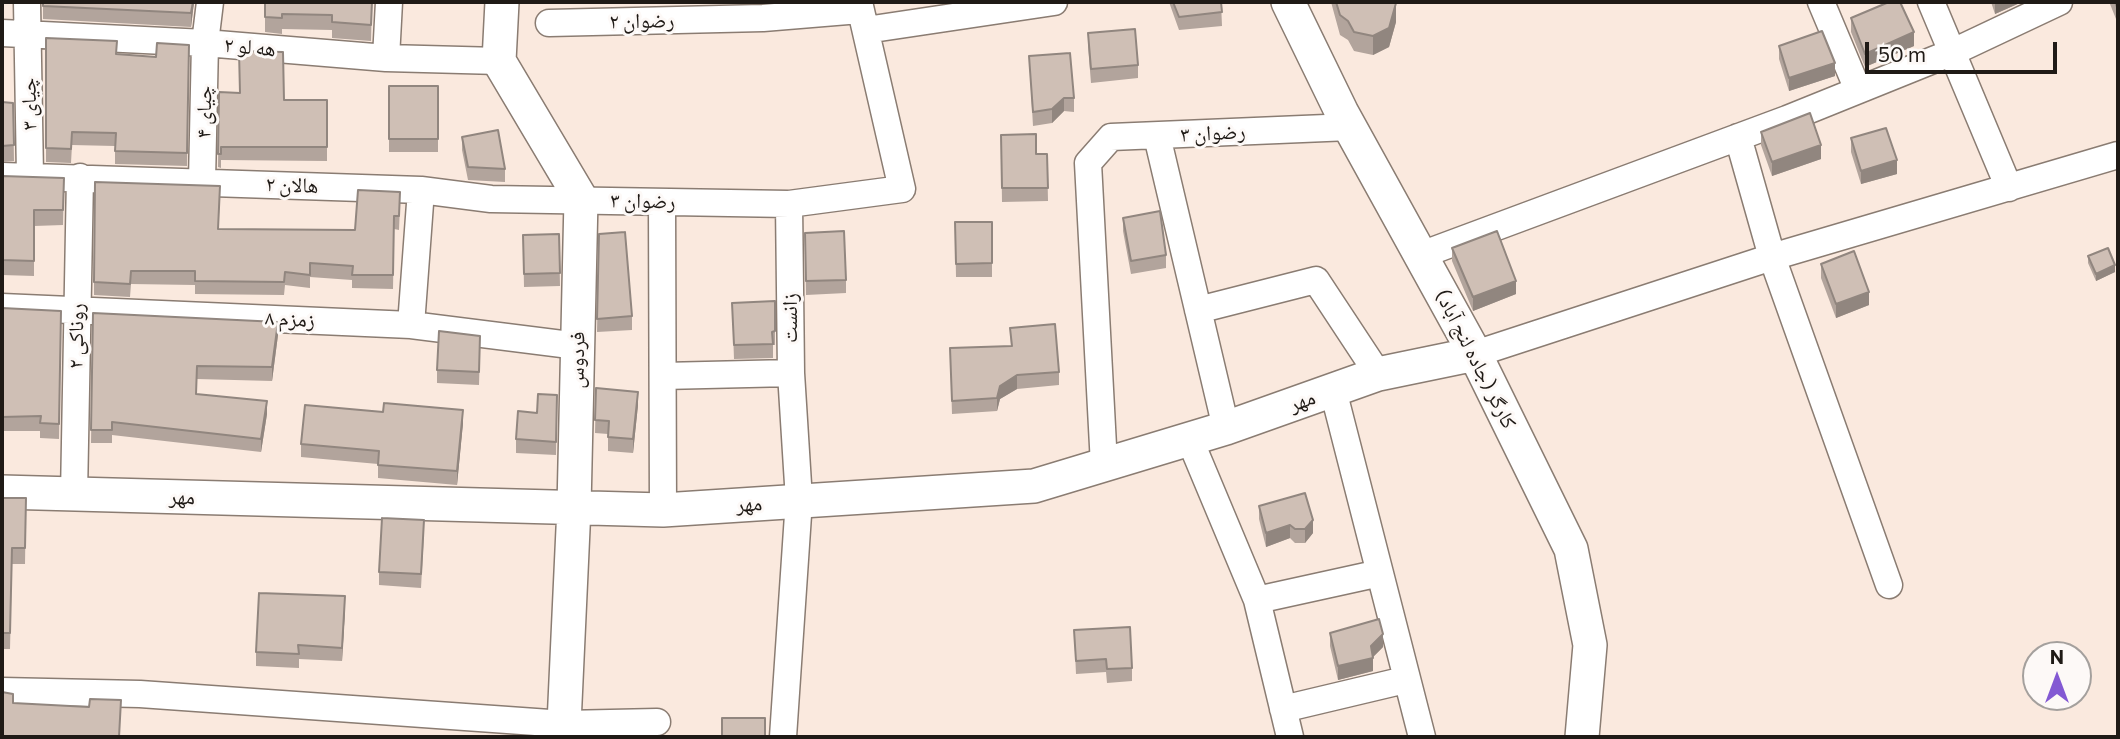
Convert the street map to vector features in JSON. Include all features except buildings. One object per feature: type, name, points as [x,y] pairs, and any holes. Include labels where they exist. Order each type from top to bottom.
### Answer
[{"type":"street","name":"چیای ۳","points":[[27,2],[30,176]]},
{"type":"street","name":"چیای ۴","points":[[202,181],[205,43],[210,2]]},
{"type":"street","points":[[386,58],[389,2]]},
{"type":"street","points":[[502,2],[499,61],[581,199]]},
{"type":"street","name":"رضوان ۲","points":[[549,23],[762,10],[862,14],[1054,2]]},
{"type":"street","name":"کارگر (جاده لنج آباد)","points":[[1287,2],[1350,127],[1475,354],[1571,549],[1590,645],[1582,737]]},
{"type":"street","points":[[1821,2],[1858,90]]},
{"type":"street","points":[[1931,2],[2009,188]]},
{"type":"street","points":[[1421,254],[1858,90],[1953,52],[2058,2]]},
{"type":"street","points":[[789,204],[902,189],[862,14]]},
{"type":"street","name":"هه لو ۲","points":[[2,33],[28,32],[205,43],[386,58],[499,61]]},
{"type":"street","name":"رضوان ۳","points":[[1104,465],[1088,163],[1111,137],[1350,127]]},
{"type":"street","points":[[1157,136],[1226,428]]},
{"type":"street","points":[[1738,137],[1772,257],[1889,585]]},
{"type":"street","points":[[1475,354],[1772,257],[2118,155]]},
{"type":"street","name":"هالان ۲","points":[[2,176],[421,190],[491,199],[581,199]]},
{"type":"street","name":"روناکی ۲","points":[[74,495],[80,177]]},
{"type":"street","points":[[411,325],[421,190]]},
{"type":"street","name":"رضوان ۳","points":[[581,199],[789,204]]},
{"type":"street","name":"فردوس","points":[[559,731],[575,507],[581,199]]},
{"type":"street","points":[[662,202],[663,510]]},
{"type":"street","name":"زانست","points":[[783,737],[799,500],[791,373],[789,204]]},
{"type":"street","points":[[1198,310],[1316,280],[1378,374]]},
{"type":"street","name":"زمزم ۸","points":[[2,307],[411,325],[578,346]]},
{"type":"street","name":"مهر","points":[[2,492],[663,510],[1034,486],[1190,440],[1378,374],[1475,354]]},
{"type":"street","points":[[663,376],[791,373]]},
{"type":"street","points":[[1333,390],[1405,680],[1422,737]]},
{"type":"street","points":[[1190,440],[1256,600],[1290,737]]},
{"type":"street","points":[[1256,600],[1380,573]]},
{"type":"street","points":[[1283,709],[1405,680]]},
{"type":"street","points":[[2,691],[140,694],[559,731],[657,722]]}]
